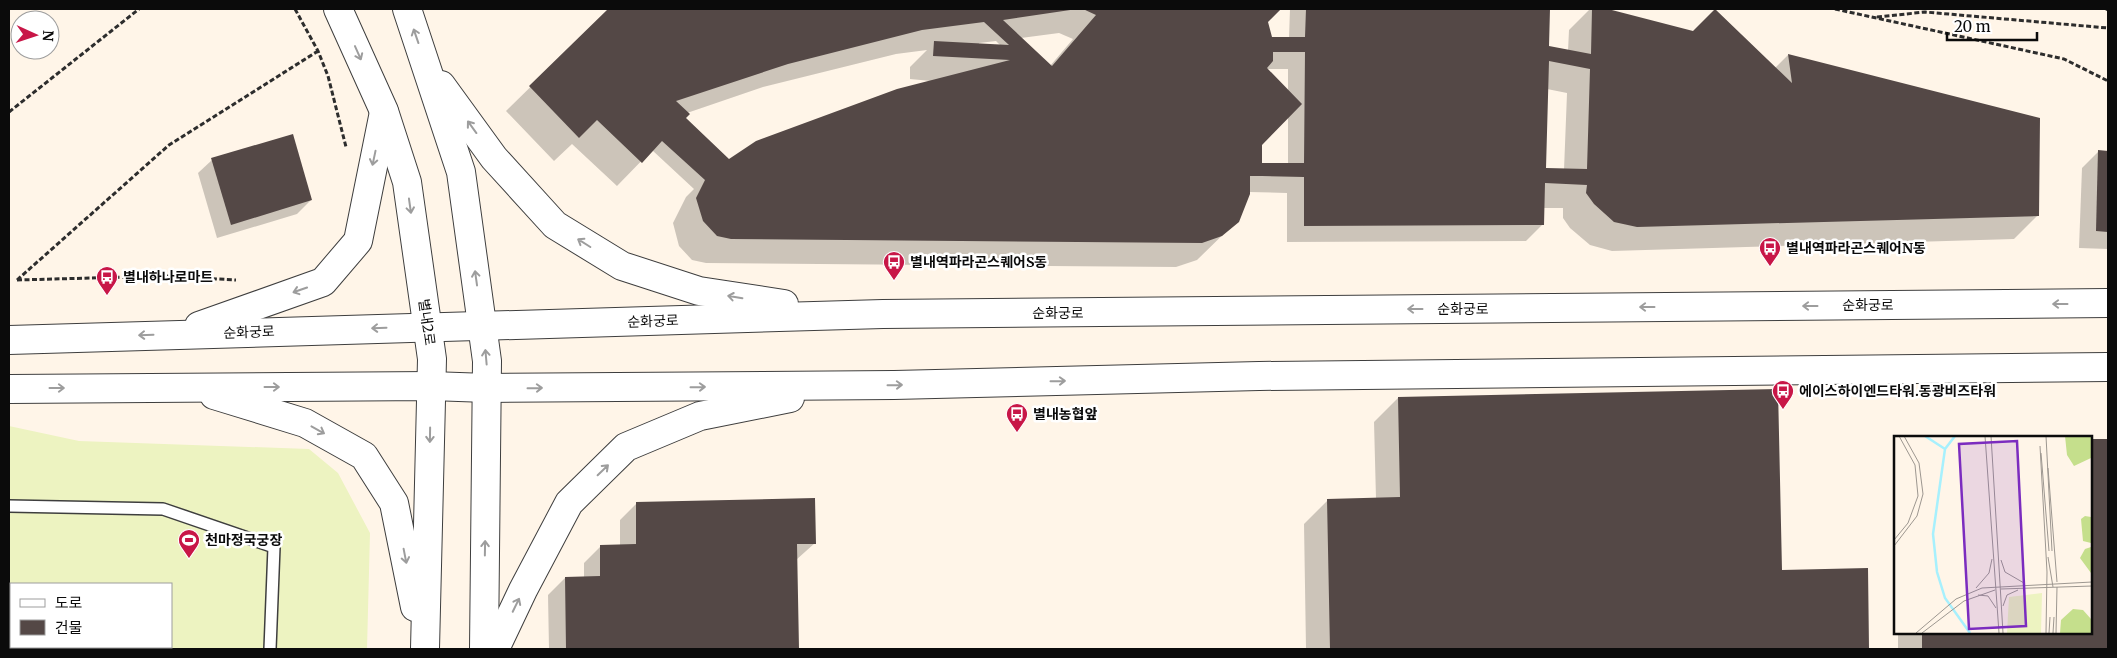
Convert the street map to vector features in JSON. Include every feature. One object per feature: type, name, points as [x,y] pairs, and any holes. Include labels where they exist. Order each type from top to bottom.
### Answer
[{"type":"street","name":"별내2로","points":[[338,9],[384,111],[407,182],[428,327],[432,359],[424,649]]},
{"type":"street","points":[[407,9],[461,172],[487,361],[484,649]]},
{"type":"street","points":[[427,65],[494,158],[555,225],[622,266],[699,291],[852,315]]},
{"type":"street","points":[[178,334],[323,282],[358,240],[384,111]]},
{"type":"street","name":"순화궁로","points":[[9,340],[852,315],[2108,303]]},
{"type":"street","points":[[9,389],[859,385],[1259,376],[2108,367]]},
{"type":"street","points":[[495,649],[569,503],[626,447],[700,416],[859,385]]},
{"type":"street","points":[[189,387],[305,423],[364,456],[394,503],[424,649]]},
{"type":"lane","points":[[9,506],[163,509],[274,547],[270,649]]},
{"type":"path","points":[[9,112],[139,9]]},
{"type":"path","points":[[295,9],[318,51],[328,76],[348,155]]},
{"type":"path","points":[[1835,9],[2064,59],[2108,81]]},
{"type":"path","points":[[1874,17],[1925,12],[2108,28]]},
{"type":"path","points":[[242,280],[165,276],[17,280],[168,145],[318,51]]},
{"type":"green space","name":"천마정국궁장","points":[[9,426],[79,441],[309,449],[338,473],[370,533],[367,649],[9,649]]},
{"type":"building","points":[[608,9],[1077,9],[1003,20],[1052,66],[1096,15],[1083,9],[1281,9],[1268,22],[1272,37],[1305,37],[1306,9],[1550,9],[1549,46],[1591,54],[1592,9],[1608,9],[1693,31],[1715,9],[1792,83],[1788,54],[2040,118],[2039,216],[1637,227],[1614,222],[1594,204],[1586,193],[1587,185],[1545,183],[1544,225],[1304,226],[1304,177],[1250,176],[1250,194],[1239,222],[1222,236],[1202,243],[731,239],[717,236],[703,221],[696,198],[705,180],[662,141],[642,163],[597,120],[579,138],[529,86]],"holes":[[[984,22],[1009,45],[934,41],[933,56],[1010,60],[897,89],[756,141],[729,159],[686,118],[690,114],[676,101],[788,64],[922,30]],[[1273,52],[1305,52],[1304,163],[1262,163],[1262,145],[1302,104],[1267,68],[1273,61]],[[1549,61],[1590,69],[1587,169],[1546,168]]]},
{"type":"building","points":[[293,134],[312,200],[231,225],[211,158]]},
{"type":"building","points":[[2098,150],[2108,151],[2108,232],[2096,231]]},
{"type":"building","points":[[1778,389],[1782,570],[1868,568],[1869,649],[1330,649],[1327,499],[1400,497],[1398,397]]},
{"type":"building","points":[[2092,439],[2108,439],[2108,649],[1922,649],[1922,633],[2092,633]]},
{"type":"building","points":[[815,498],[816,544],[797,544],[799,649],[566,649],[565,577],[600,576],[600,545],[636,544],[636,502]]},
{"type":"place","name":"별내역파라곤스퀘어N동","points":[[1770,267]]},
{"type":"place","name":"별내역파라곤스퀘어S동","points":[[894,281]]},
{"type":"place","name":"별내하나로마트","points":[[107,296]]},
{"type":"place","name":"에이스하이엔드타워.동광비즈타워","points":[[1783,410]]},
{"type":"place","name":"별내농협앞","points":[[1017,433]]},
{"type":"place","name":"천마정국궁장","points":[[189,559]]}]
